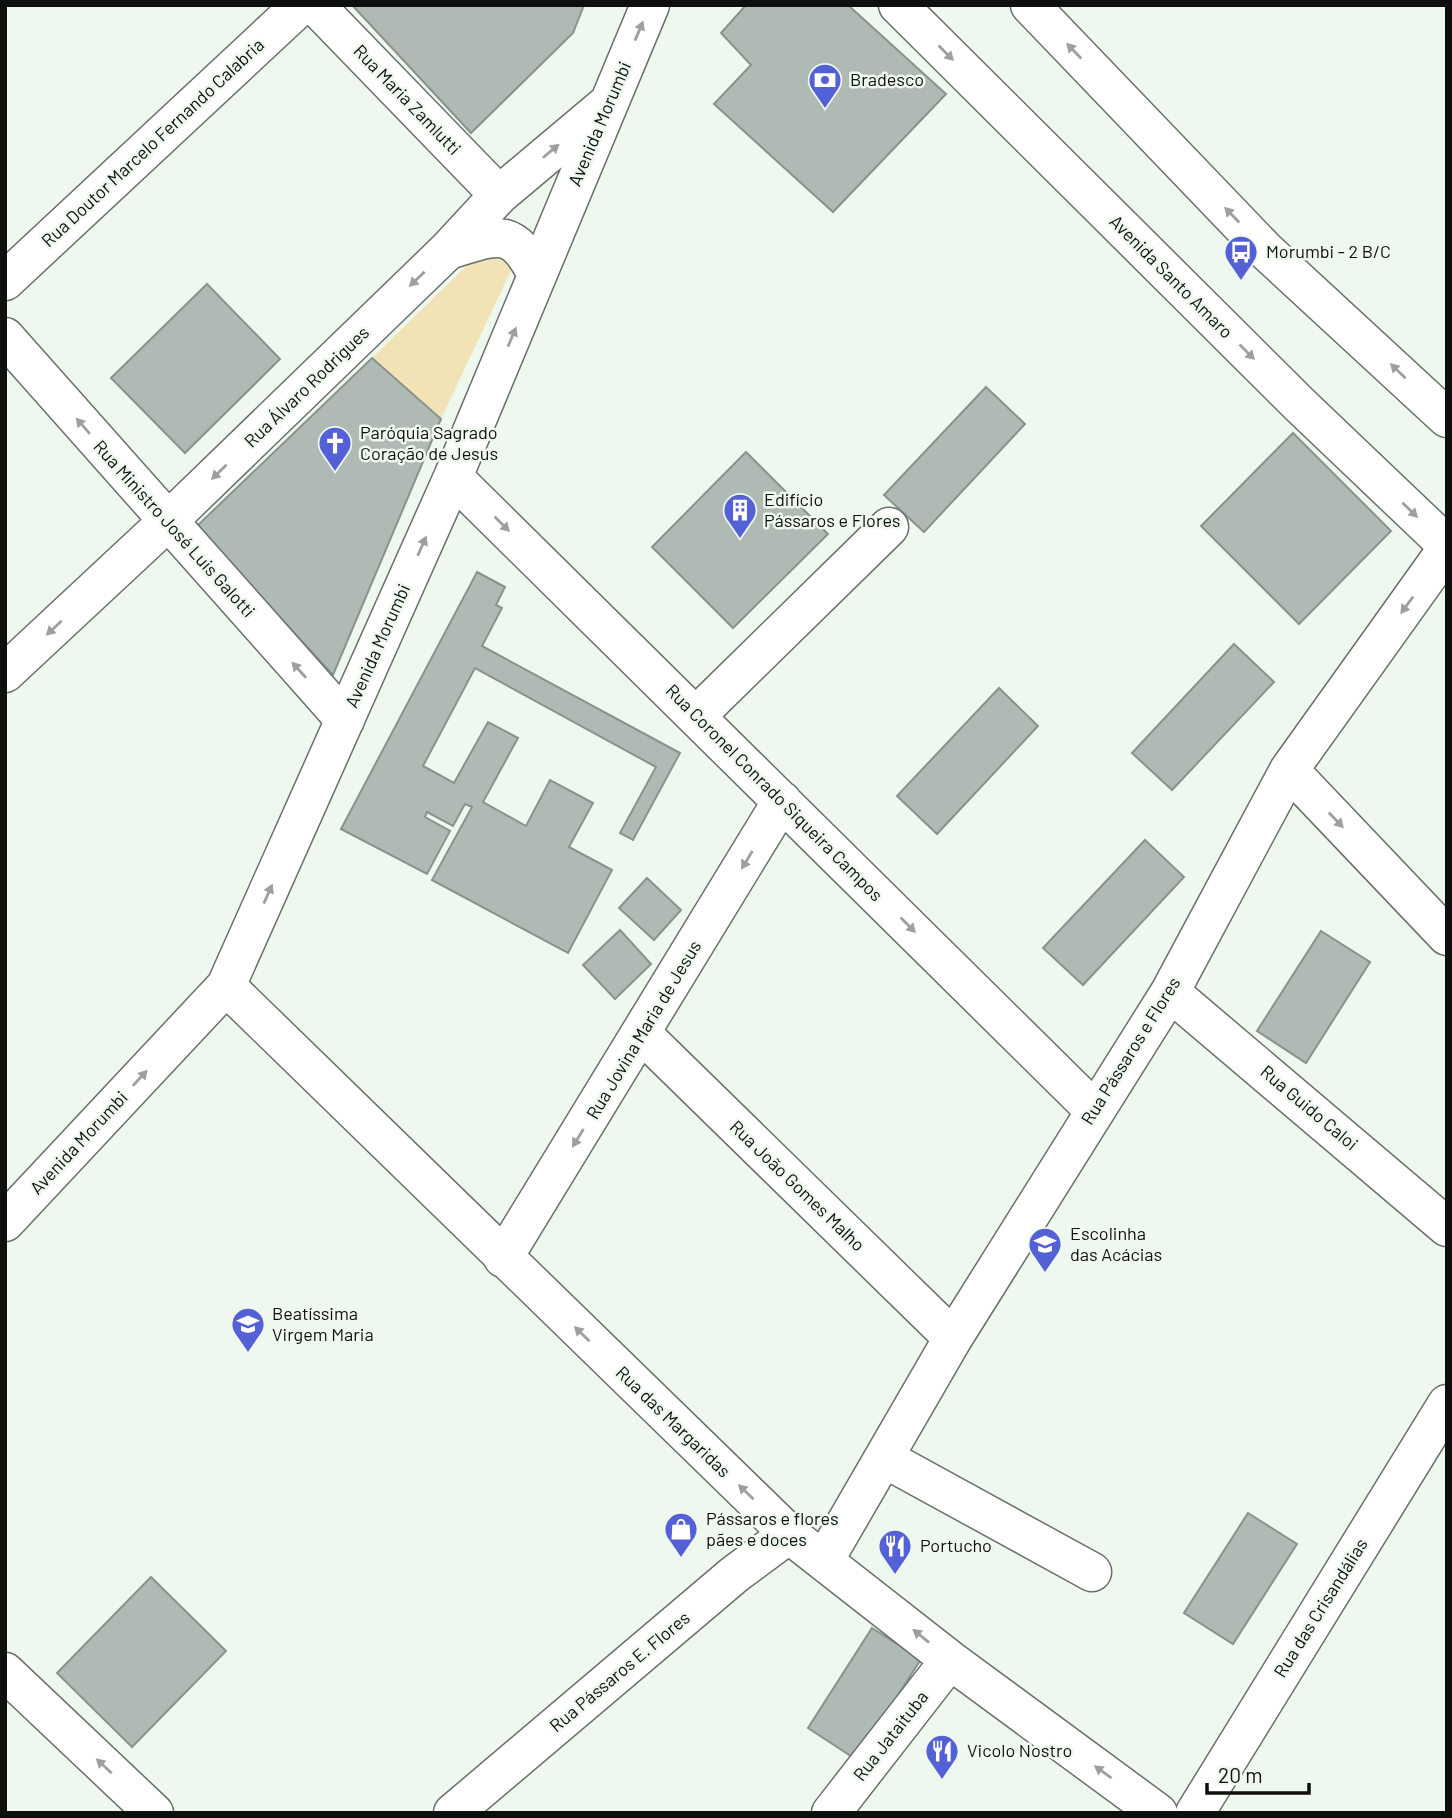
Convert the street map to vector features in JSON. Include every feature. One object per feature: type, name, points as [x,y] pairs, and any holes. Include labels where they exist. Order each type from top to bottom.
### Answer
[{"type":"street","name":"Rua Doutor Marcelo Fernando Calabria","points":[[5,281],[301,5]]},
{"type":"street","name":"Rua Maria Zamlutti","points":[[315,5],[499,195]]},
{"type":"street","name":"Avenida Morumbi","points":[[7,1217],[226,986],[453,477],[650,5]]},
{"type":"street","name":"Avenida Santo Amaro","points":[[898,5],[1289,394],[1447,547]]},
{"type":"street","points":[[1030,5],[1265,250],[1447,418]]},
{"type":"street","name":"Rua Álvaro Rodrigues","points":[[5,673],[167,522],[448,250],[499,195],[609,103]]},
{"type":"street","points":[[448,250],[491,238],[508,239],[521,247],[537,275]]},
{"type":"street","name":"Rua Ministro José Luis Galotti","points":[[5,337],[345,720]]},
{"type":"street","name":"Rua Coronel Conrado Siqueira Campos","points":[[453,477],[1094,1110]]},
{"type":"street","points":[[696,716],[889,527]]},
{"type":"street","name":"Rua Pássaros e Flores","points":[[825,1559],[953,1338],[1170,992],[1289,770],[1447,547]]},
{"type":"street","points":[[1289,770],[1447,936]]},
{"type":"street","name":"Rua Jovina Maria de Jesus","points":[[503,1258],[782,801]]},
{"type":"street","name":"Rua das Margaridas","points":[[226,986],[789,1534],[825,1559],[950,1660],[1158,1813]]},
{"type":"street","name":"Rua Guido Caloi","points":[[1170,992],[1447,1227]]},
{"type":"street","name":"Rua João Gomes Malho","points":[[642,1034],[953,1338]]},
{"type":"street","name":"Rua das Crisandálias","points":[[1195,1813],[1447,1404]]},
{"type":"street","points":[[884,1458],[1092,1572]]},
{"type":"street","name":"Rua Pássaros E. Flores","points":[[453,1813],[735,1574],[789,1534]]},
{"type":"street","name":"Rua Jataituba","points":[[831,1813],[950,1660]]},
{"type":"street","points":[[5,1672],[154,1813]]},
{"type":"shaded area","points":[[493,240],[516,260],[441,419],[372,358]]},
{"type":"building","points":[[352,5],[584,5],[573,33],[471,133]]},
{"type":"building","name":"Bradesco","points":[[746,5],[848,5],[946,94],[833,212],[714,104],[751,65],[721,33]]},
{"type":"building","points":[[207,284],[280,359],[185,453],[111,378]]},
{"type":"building","name":"Paróquia Sagrado Coração de Jesus","points":[[372,358],[441,419],[333,675],[196,527]]},
{"type":"building","points":[[986,387],[1025,424],[924,532],[884,495]]},
{"type":"building","points":[[1293,433],[1391,531],[1299,624],[1201,526]]},
{"type":"building","name":"Edifício Pássaros e Flores","points":[[746,452],[828,534],[733,628],[652,547]]},
{"type":"building","points":[[477,572],[505,587],[496,605],[502,608],[482,646],[680,753],[633,840],[620,833],[656,767],[475,668],[423,766],[454,783],[488,722],[518,738],[483,802],[526,826],[550,780],[593,803],[569,847],[612,870],[568,953],[432,880],[472,807],[465,804],[453,826],[427,812],[425,817],[450,831],[427,874],[341,829]]},
{"type":"building","points":[[1234,644],[1274,682],[1172,790],[1132,753]]},
{"type":"building","points":[[999,688],[1038,726],[937,834],[897,796]]},
{"type":"building","points":[[1145,840],[1184,877],[1083,985],[1043,948]]},
{"type":"building","points":[[647,878],[681,910],[654,940],[619,908]]},
{"type":"building","points":[[620,930],[651,964],[615,999],[583,965]]},
{"type":"building","points":[[1321,931],[1370,962],[1306,1063],[1257,1031]]},
{"type":"building","points":[[1248,1513],[1297,1544],[1233,1644],[1184,1613]]},
{"type":"building","points":[[151,1577],[226,1651],[132,1747],[57,1673]]},
{"type":"building","points":[[872,1628],[921,1659],[857,1760],[808,1728]]},
{"type":"place","name":"Bradesco","points":[[825,110]]},
{"type":"place","name":"Morumbi - 2 B/C","points":[[1241,282]]},
{"type":"place","name":"Paróquia Sagrado Coração de Jesus","points":[[335,473]]},
{"type":"place","name":"Edifício Pássaros e Flores","points":[[740,540]]},
{"type":"place","name":"Escolinha das Acácias","points":[[1045,1274]]},
{"type":"place","name":"Beatíssima Virgem Maria","points":[[248,1354]]},
{"type":"place","name":"Pássaros e flores pães e doces","points":[[681,1559]]},
{"type":"place","name":"Portucho","points":[[895,1576]]},
{"type":"place","name":"Vicolo Nostro","points":[[942,1781]]}]
